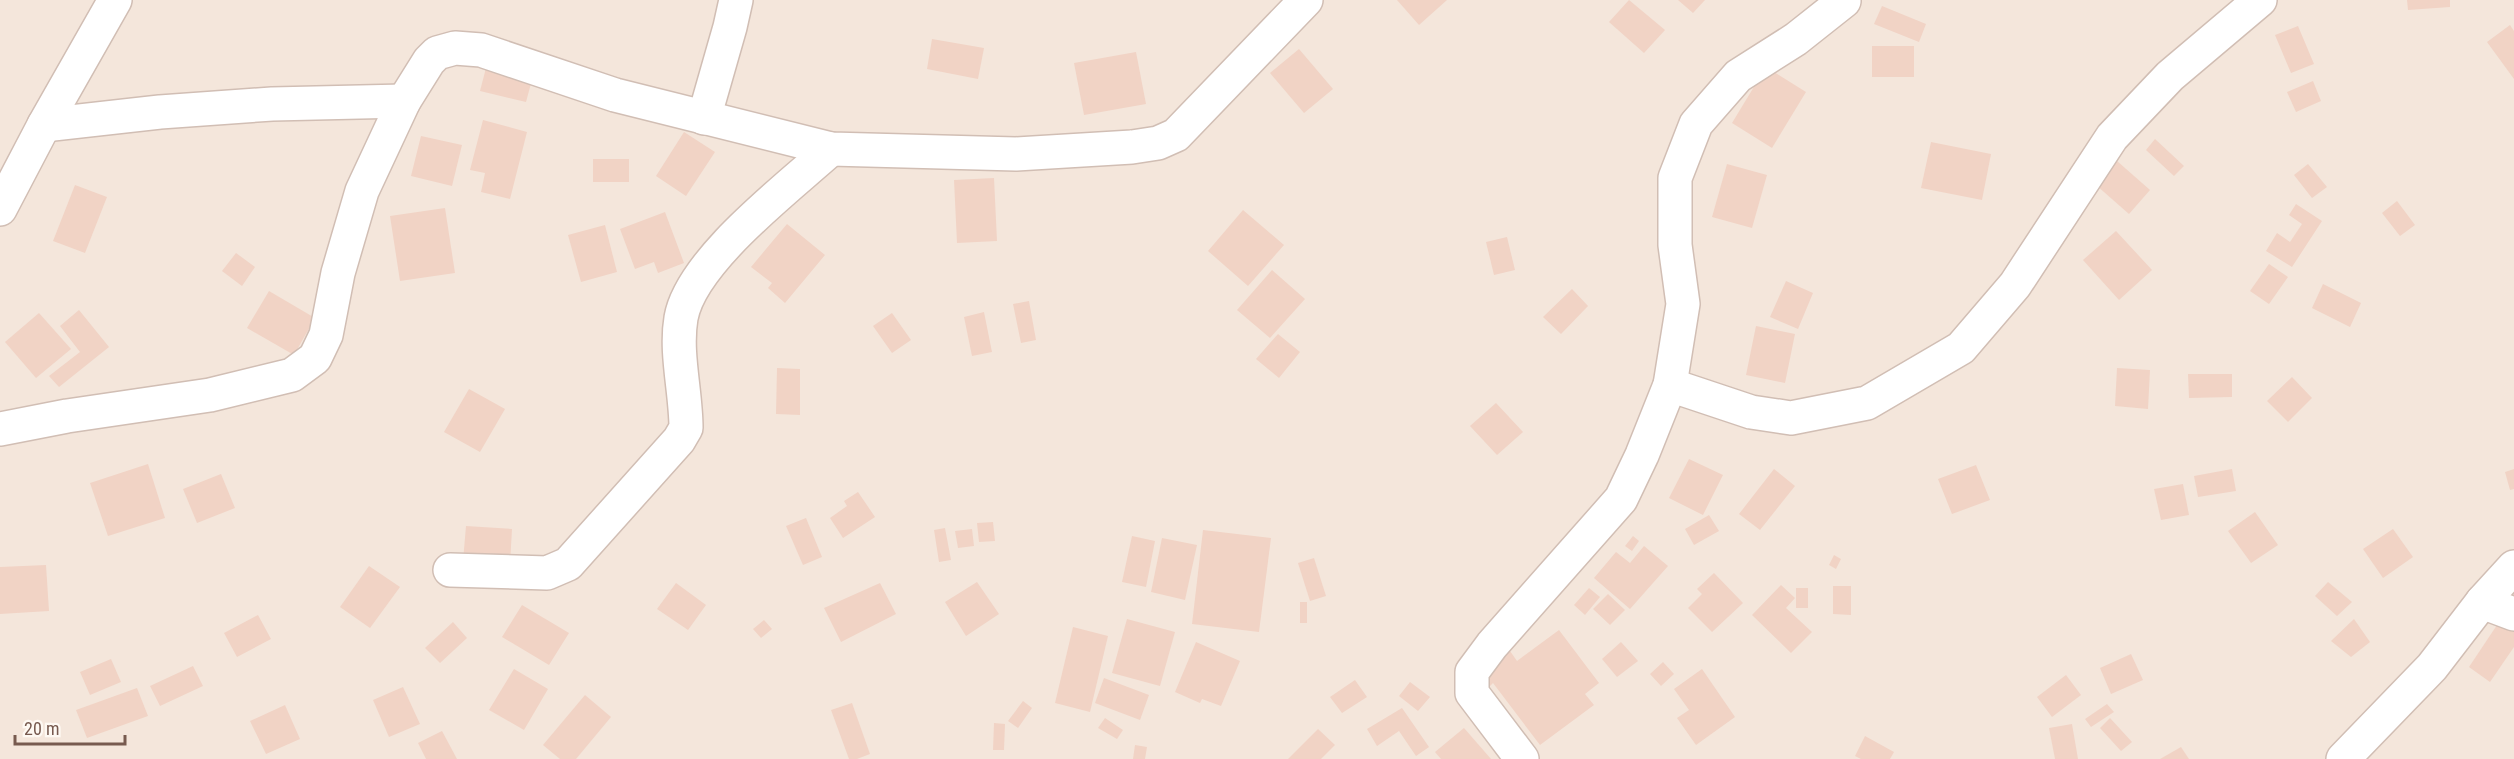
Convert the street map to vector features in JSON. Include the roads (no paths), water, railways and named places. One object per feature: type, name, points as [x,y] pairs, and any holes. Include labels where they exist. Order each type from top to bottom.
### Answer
[{"type":"street","points":[[0,209],[115,0]]},
{"type":"street","points":[[704,118],[736,0]]},
{"type":"street","points":[[0,429],[67,416],[210,395],[292,375],[315,358],[326,335],[338,273],[362,191],[404,101],[429,61],[438,53],[455,48],[481,50],[615,95],[831,149],[1016,154],[1132,147],[1158,143],[1176,135],[1306,0]]},
{"type":"street","points":[[1670,385],[1751,412],[1791,418],[1867,403],[1961,348],[2015,285],[2112,137],[2170,76],[2260,0]]},
{"type":"street","points":[[1522,759],[1472,693],[1472,672],[1621,499],[1642,455],[1670,385],[1683,304],[1675,245],[1676,178],[1696,124],[1738,76],[1796,39],[1844,1]]},
{"type":"street","points":[[44,126],[160,112],[272,104],[404,101]]},
{"type":"street","points":[[450,570],[547,573],[568,564],[679,440],[686,428],[681,320],[687,298],[711,262],[740,232],[831,149]]},
{"type":"street","points":[[2343,759],[2432,667],[2482,602],[2514,567]]},
{"type":"street","points":[[2482,602],[2514,614]]}]
